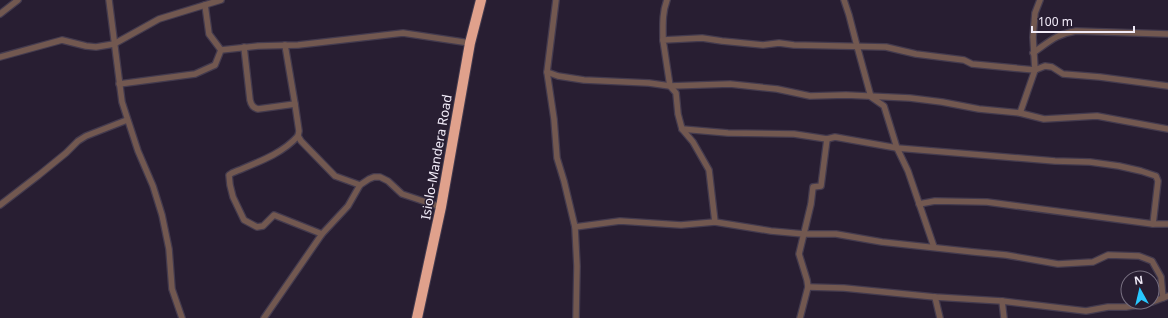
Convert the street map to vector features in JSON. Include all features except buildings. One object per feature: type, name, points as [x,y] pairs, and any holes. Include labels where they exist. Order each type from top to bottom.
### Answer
[{"type":"highway","name":"Isiolo-Mandera Road","points":[[417,318],[441,207],[470,43],[481,0]]},
{"type":"street","points":[[0,14],[18,0]]},
{"type":"street","points":[[108,0],[122,102],[127,120],[153,186],[162,215],[169,249],[172,289],[182,318]]},
{"type":"street","points":[[0,57],[62,40],[96,47],[114,44],[159,20],[221,0]]},
{"type":"street","points":[[556,0],[547,72],[554,119],[557,158],[575,227],[577,266],[576,318]]},
{"type":"street","points":[[667,0],[662,20],[663,40],[670,86],[676,93],[678,114],[682,129],[693,142],[709,170],[715,222]]},
{"type":"street","points":[[844,0],[871,97],[884,106],[897,148],[908,171],[934,247]]},
{"type":"street","points":[[1020,113],[1035,70],[1033,37],[1035,13],[1040,0]]},
{"type":"street","points":[[205,5],[209,34],[221,50]]},
{"type":"street","points":[[1033,53],[1053,38],[1064,33],[1076,31],[1168,34]]},
{"type":"street","points":[[221,50],[244,47],[298,45],[403,33],[470,43]]},
{"type":"street","points":[[663,40],[702,38],[763,45],[779,43],[794,45],[886,47],[916,54],[964,60],[972,64],[1035,70],[1045,66],[1052,67],[1063,74],[1100,77],[1168,86]]},
{"type":"street","points":[[285,45],[299,130],[298,136],[292,143],[266,159],[229,175],[233,197],[244,220],[257,227],[263,226],[274,215],[322,234]]},
{"type":"street","points":[[244,47],[251,105],[258,109],[295,104]]},
{"type":"street","points":[[119,84],[195,74],[215,65],[221,50]]},
{"type":"street","points":[[547,72],[558,76],[584,80],[649,83],[670,86],[730,84],[777,89],[810,96],[846,95],[910,98],[979,109],[1020,113],[1044,119],[1097,116],[1168,129]]},
{"type":"street","points":[[0,205],[66,153],[78,141],[86,136],[127,120]]},
{"type":"street","points":[[682,129],[794,134],[827,139],[835,138],[897,148],[1055,161],[1090,162],[1119,166],[1156,176],[1158,181],[1153,224]]},
{"type":"street","points":[[298,136],[335,176],[360,185]]},
{"type":"street","points":[[800,318],[808,287],[798,254],[811,204],[813,187],[821,186],[827,139]]},
{"type":"street","points":[[264,318],[322,234],[348,206],[360,185],[374,176],[388,181],[402,194],[441,207]]},
{"type":"street","points":[[919,204],[935,201],[987,202],[1153,224],[1168,224]]},
{"type":"street","points":[[575,227],[620,221],[681,225],[715,222],[771,232],[836,234],[882,242],[1006,255],[1058,264],[1093,262],[1108,255],[1139,256],[1152,261],[1161,277],[1165,297]]},
{"type":"street","points":[[808,287],[844,288],[935,297],[1002,301],[1086,311],[1108,307],[1120,307]]},
{"type":"street","points":[[935,297],[940,318]]},
{"type":"street","points":[[1002,301],[1004,318]]}]
